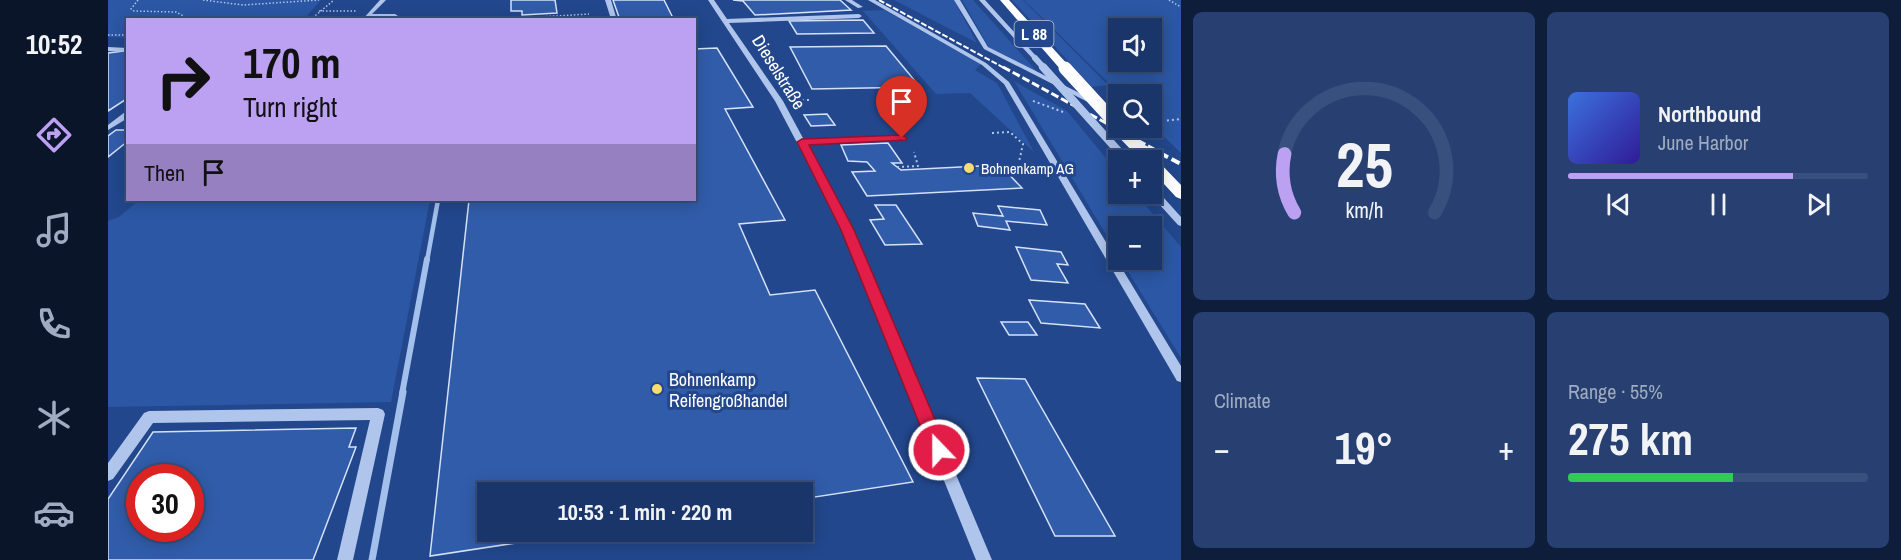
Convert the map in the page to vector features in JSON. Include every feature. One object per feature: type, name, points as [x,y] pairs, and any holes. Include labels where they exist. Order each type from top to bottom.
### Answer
[{"type":"highway","name":"L 88","points":[[1004,0],[1108,115]]},
{"type":"highway","name":"L 88","points":[[1129,138],[1140,150]]},
{"type":"highway","name":"L 88","points":[[1162,174],[1178,191]]},
{"type":"street","points":[[368,16],[383,0]]},
{"type":"street","points":[[598,17],[613,17],[609,0]]},
{"type":"street","name":"Dieselstraße","points":[[711,0],[758,60],[848,230],[984,560]]},
{"type":"street","points":[[848,0],[860,7]]},
{"type":"street","points":[[871,0],[984,64],[1007,83],[1181,377]]},
{"type":"street","points":[[957,0],[986,48],[1108,110]]},
{"type":"street","points":[[982,0],[1117,150]]},
{"type":"street","points":[[368,16],[395,16],[394,18]]},
{"type":"street","points":[[727,21],[859,16]]},
{"type":"street","points":[[108,49],[126,50]]},
{"type":"street","points":[[108,128],[126,115]]},
{"type":"street","points":[[802,142],[902,138]]},
{"type":"street","points":[[1162,201],[1181,223]]},
{"type":"street","points":[[108,474],[149,417],[378,414],[345,560]]},
{"type":"path","points":[[138,0],[131,9],[134,11],[176,12],[187,18]]},
{"type":"path","points":[[203,0],[243,5],[319,0]]},
{"type":"path","points":[[312,18],[334,0]]},
{"type":"path","points":[[1169,0],[1181,7]]},
{"type":"path","points":[[319,11],[368,16]]},
{"type":"path","points":[[562,18],[598,17]]},
{"type":"path","points":[[108,35],[126,35]]},
{"type":"path","points":[[792,101],[808,100]]},
{"type":"path","points":[[1162,121],[1181,119]]},
{"type":"path","points":[[992,133],[1010,132],[1023,144],[1019,162]]},
{"type":"path","points":[[897,167],[918,166],[914,152]]},
{"type":"shaded area","points":[[108,0],[321,0],[305,18],[126,18],[126,38],[108,37]]},
{"type":"shaded area","points":[[894,0],[954,0],[977,43]]},
{"type":"shaded area","points":[[962,0],[973,0],[1040,75],[990,49]]},
{"type":"shaded area","points":[[1012,0],[1023,0],[1108,85],[1092,87]]},
{"type":"shaded area","points":[[1024,0],[1181,0],[1181,153],[1162,135],[1162,84],[1110,84]]},
{"type":"shaded area","points":[[885,10],[981,64],[975,70],[997,83],[1034,152],[970,93],[936,94],[863,11]]},
{"type":"shaded area","points":[[1014,81],[1067,111],[1108,161],[1108,204],[1144,204],[1155,216],[1108,216],[1108,238]]},
{"type":"shaded area","points":[[138,201],[430,201],[391,402],[108,407],[108,221],[119,217]]},
{"type":"shaded area","points":[[1162,225],[1181,247],[1181,358],[1127,270],[1162,270]]},
{"type":"building","points":[[511,0],[555,0],[557,13],[522,15],[522,11],[511,11]]},
{"type":"building","points":[[613,0],[664,0],[673,18],[619,18]]},
{"type":"building","points":[[733,0],[840,0],[851,10],[755,15],[743,1]]},
{"type":"building","points":[[863,20],[874,33],[797,34],[789,21]]},
{"type":"building","points":[[886,46],[920,87],[812,89],[790,47]]},
{"type":"building","name":"Bohnenkamp Reifengroßhandel","points":[[717,48],[753,107],[725,109],[785,220],[739,224],[770,295],[815,290],[913,482],[813,497],[813,482],[477,482],[477,542],[522,542],[430,556],[469,201],[696,201],[696,49]]},
{"type":"building","points":[[126,51],[126,99],[108,111],[108,53]]},
{"type":"building","points":[[827,114],[835,125],[811,126],[804,115]]},
{"type":"building","points":[[116,130],[126,130],[126,143],[108,157],[108,136]]},
{"type":"building","name":"Bohnenkamp AG","points":[[888,143],[902,163],[892,163],[901,170],[1000,165],[1022,188],[867,196],[852,172],[875,171],[867,162],[848,161],[841,145]]},
{"type":"building","points":[[875,205],[896,205],[922,244],[885,245],[870,220],[884,219]]},
{"type":"building","points":[[998,206],[1040,210],[1047,225],[1006,221],[1010,230],[978,226],[973,213],[1003,216]]},
{"type":"building","points":[[1016,247],[1061,252],[1068,265],[1057,264],[1068,283],[1031,280]]},
{"type":"building","points":[[1029,300],[1085,304],[1100,328],[1041,323]]},
{"type":"building","points":[[1001,322],[1028,322],[1037,335],[1009,335]]},
{"type":"building","points":[[977,378],[1025,379],[1115,536],[1055,536]]},
{"type":"building","points":[[356,428],[349,447],[356,447],[313,560],[108,560],[108,499],[126,472],[126,542],[204,542],[204,464],[132,464],[153,432]]},
{"type":"waterway","points":[[427,261],[438,201]]},
{"type":"waterway","points":[[402,394],[427,259]]},
{"type":"waterway","points":[[372,560],[403,392]]},
{"type":"railway","points":[[879,0],[1006,69]]},
{"type":"railway","points":[[1003,67],[1163,154]]},
{"type":"railway","points":[[1162,154],[1181,164]]},
{"type":"place","name":"Bohnenkamp AG","points":[[969,168]]},
{"type":"place","name":"Bohnenkamp Reifengroßhandel","points":[[657,389]]},
{"type":"route","points":[[902,138],[802,142],[848,230],[939,450]]}]
